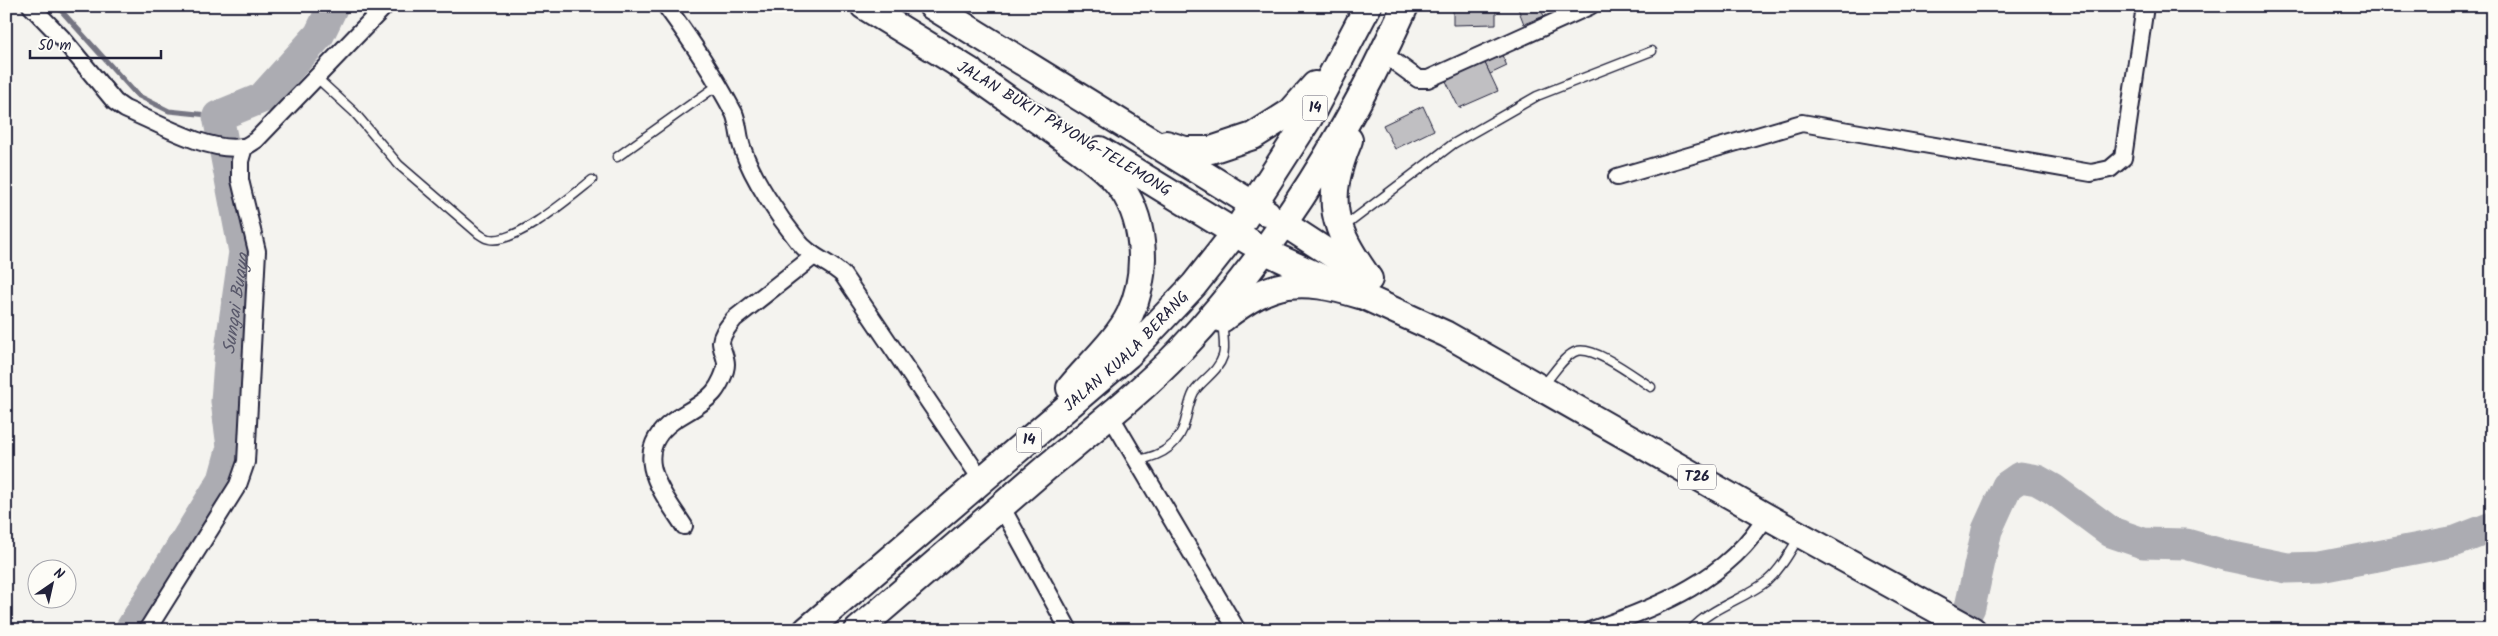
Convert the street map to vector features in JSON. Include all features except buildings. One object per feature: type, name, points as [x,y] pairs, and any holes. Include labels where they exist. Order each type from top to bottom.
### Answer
[{"type":"highway","name":"JALAN BUKIT PAYONG-TELEMONG","points":[[864,6],[1264,251]]},
{"type":"highway","name":"JALAN BUKIT PAYONG-TELEMONG","points":[[932,6],[1283,223]]},
{"type":"highway","name":"JALAN KUALA BERANG","points":[[807,630],[1128,355],[1194,284],[1254,205],[1309,118],[1368,6]]},
{"type":"highway","name":"JALAN KUALA BERANG","points":[[858,630],[1110,415],[1179,352],[1224,303],[1264,251],[1340,136],[1384,54],[1405,6]]},
{"type":"highway","points":[[1144,137],[1185,150],[1211,150],[1253,136],[1291,112],[1352,37]]},
{"type":"highway","points":[[1179,352],[1248,299],[1274,288],[1301,283],[1365,287],[1339,230],[1334,200],[1337,170],[1384,54]]},
{"type":"highway","points":[[957,63],[1087,155],[1115,180],[1127,197],[1140,232],[1142,265],[1138,291],[1130,315],[1014,453]]},
{"type":"main road","points":[[1283,223],[1365,287]]},
{"type":"main road","points":[[1264,251],[1365,287]]},
{"type":"main road","name":"T26","points":[[1365,287],[1766,516],[1973,630]]},
{"type":"street","points":[[31,6],[62,38],[96,81],[120,106],[212,145],[238,148],[256,140],[386,6]]},
{"type":"street","points":[[666,6],[698,50],[735,115],[743,150],[760,184],[799,242],[814,256],[830,263],[843,275],[981,479]]},
{"type":"street","points":[[1384,54],[1418,79],[1428,79],[1590,6]]},
{"type":"street","points":[[1617,177],[1802,123],[2091,173],[2110,169],[2123,158],[2144,6]]},
{"type":"street","points":[[147,630],[238,485],[246,462],[257,250],[240,180],[238,148]]},
{"type":"street","points":[[684,526],[661,490],[654,475],[650,460],[653,446],[660,434],[671,422],[714,392],[726,366],[721,342],[725,330],[734,319],[814,256]]},
{"type":"street","points":[[1110,415],[1237,630]]},
{"type":"street","points":[[1002,506],[1070,630]]},
{"type":"street","points":[[1592,630],[1652,607],[1714,574],[1754,538],[1766,516]]},
{"type":"lane","points":[[1339,230],[1453,144],[1537,96],[1652,51]]},
{"type":"lane","points":[[317,78],[354,112],[399,165],[479,234],[489,239],[511,235],[548,216],[592,180]]},
{"type":"lane","points":[[617,157],[718,85]]},
{"type":"lane","points":[[1138,460],[1163,454],[1178,437],[1185,425],[1190,400],[1196,390],[1218,367],[1223,357],[1224,318]]},
{"type":"lane","points":[[1541,388],[1568,357],[1578,351],[1592,352],[1651,387]]},
{"type":"lane","points":[[1691,630],[1708,615],[1767,581],[1784,562],[1800,535]]},
{"type":"waterway","points":[[57,6],[137,95],[169,111],[218,116]]},
{"type":"waterway","name":"Sungai Buaya","points":[[130,630],[223,480],[232,447],[226,401],[230,350],[244,252],[218,116],[262,98],[319,35],[333,6]]},
{"type":"waterway","points":[[1958,630],[1970,607],[1987,530],[2007,486],[2020,477],[2037,480],[2053,489],[2111,532],[2143,543],[2186,544],[2228,556],[2287,568],[2320,567],[2456,541],[2492,527]]}]
